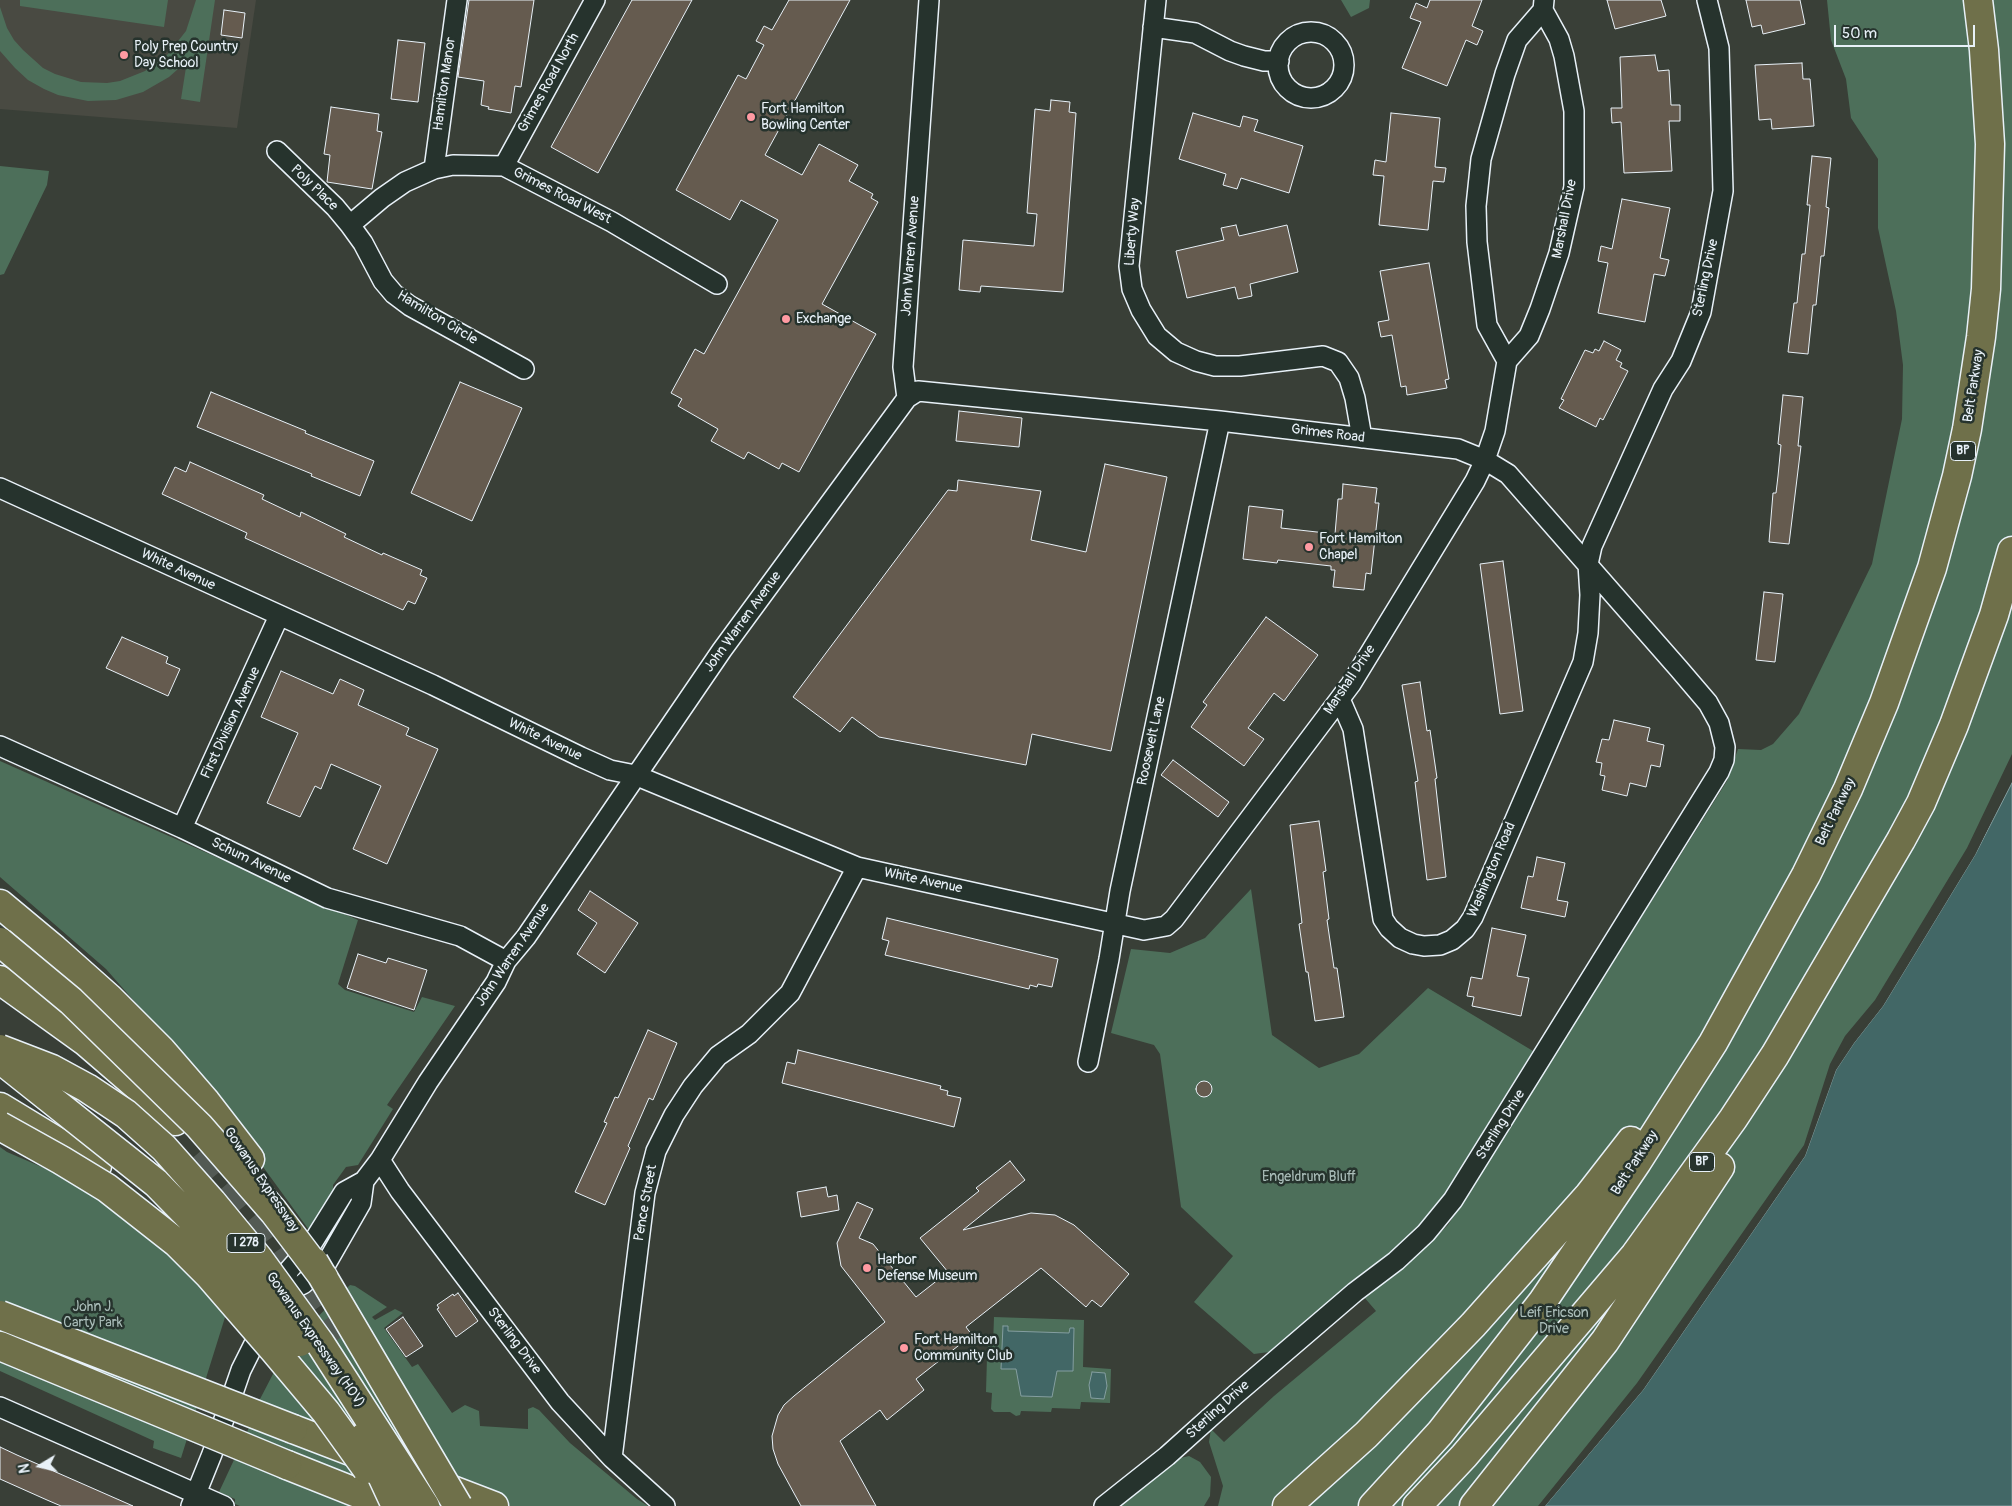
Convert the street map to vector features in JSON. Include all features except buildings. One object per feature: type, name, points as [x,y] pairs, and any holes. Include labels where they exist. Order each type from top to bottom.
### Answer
[{"type":"highway","name":"Belt Parkway","points":[[1373,1506],[1440,1433],[1548,1292],[1637,1162],[1713,1043],[1806,875],[1851,781],[1884,703],[1932,568],[1957,476],[1967,429],[1981,336],[1986,289],[1990,144],[1984,50],[1978,0]]},
{"type":"highway","name":"BP","points":[[1417,1506],[1464,1456],[1635,1255],[1733,1119],[1775,1055],[1920,803],[1954,726],[1994,615],[2012,551]]},
{"type":"highway","points":[[1474,1506],[1605,1341],[1780,1076],[1850,957],[1900,840]]},
{"type":"highway","points":[[1287,1506],[1366,1435],[1466,1331],[1589,1195],[1629,1144],[1690,1059],[1806,875]]},
{"type":"highway","name":"Gowanus Expressway","points":[[0,904],[109,998],[161,1050],[206,1102],[250,1159],[324,1278],[458,1506]]},
{"type":"highway","points":[[0,942],[71,1001],[199,1126],[274,1212],[324,1278]]},
{"type":"highway","points":[[0,980],[86,1042],[151,1098],[190,1136]]},
{"type":"highway","name":"Gowanus Expressway (HOV)","points":[[0,1049],[52,1069],[87,1088],[126,1114],[164,1148],[259,1259],[320,1344],[425,1506]]},
{"type":"highway","points":[[0,1059],[156,1183],[202,1230],[245,1282],[298,1339],[364,1437],[396,1506]]},
{"type":"highway","points":[[0,1107],[118,1180],[186,1235],[220,1270],[254,1310],[284,1350],[388,1506]]},
{"type":"highway","points":[[0,1126],[107,1188],[177,1243],[209,1275],[326,1412],[396,1506]]},
{"type":"highway","points":[[0,1140],[34,1157],[170,1242],[254,1310]]},
{"type":"highway","points":[[0,1315],[494,1506]]},
{"type":"highway","points":[[0,1346],[388,1506]]},
{"type":"street","name":"Hamilton Manor","points":[[434,169],[457,0]]},
{"type":"street","name":"Grimes Road North","points":[[504,166],[595,0]]},
{"type":"street","name":"John Warren Avenue","points":[[193,1500],[212,1454],[241,1370],[280,1296],[289,1270],[311,1245],[344,1192],[364,1181],[380,1160],[428,1082],[496,982],[506,961],[526,937],[722,650],[907,398],[903,367],[929,0]]},
{"type":"street","name":"Liberty Way","points":[[1156,0],[1129,266],[1132,289],[1141,310],[1157,336],[1176,352],[1196,361],[1215,366],[1240,366],[1323,356],[1338,362],[1349,378],[1362,438]]},
{"type":"street","name":"Sterling Drive","points":[[1588,564],[1592,546],[1599,529],[1663,389],[1681,361],[1700,312],[1723,191],[1719,48],[1707,0]]},
{"type":"street","name":"Marshall Drive","points":[[1114,924],[1149,929],[1166,926],[1174,919],[1340,699],[1466,496],[1485,460],[1495,431],[1507,361],[1529,336],[1540,309],[1560,253],[1574,187],[1574,111],[1564,56],[1559,39],[1543,5],[1517,40],[1505,74],[1481,159],[1476,206],[1477,242],[1487,325],[1507,361]]},
{"type":"street","points":[[1153,27],[1195,33],[1244,56],[1264,61],[1279,61]]},
{"type":"street","name":"Poly Place","points":[[277,151],[335,207],[350,225]]},
{"type":"street","name":"Grimes Road West","points":[[350,225],[382,198],[405,182],[434,169],[453,165],[504,166],[612,222],[716,284]]},
{"type":"street","name":"Hamilton Circle","points":[[350,225],[363,243],[383,281],[394,294],[410,306],[524,369]]},
{"type":"street","name":"Grimes Road","points":[[907,398],[918,391],[1220,421],[1458,450],[1485,460],[1508,474],[1665,653]]},
{"type":"street","name":"Roosevelt Lane","points":[[1088,1062],[1114,924],[1220,421]]},
{"type":"street","name":"White Avenue","points":[[0,488],[433,685],[587,760],[610,770],[635,775],[857,867],[1114,924]]},
{"type":"street","name":"Washington Road","points":[[1340,699],[1353,729],[1383,919],[1389,928],[1400,938],[1413,944],[1424,946],[1440,945],[1452,940],[1465,930],[1473,917],[1583,662],[1589,623],[1588,564]]},
{"type":"street","name":"First Division Avenue","points":[[182,828],[279,616]]},
{"type":"street","name":"Sterling Drive","points":[[1104,1506],[1167,1456],[1241,1389],[1355,1292],[1396,1261],[1426,1233],[1479,1161],[1719,772],[1724,760],[1725,747],[1715,716],[1708,703],[1665,653]]},
{"type":"street","name":"Schum Avenue","points":[[0,746],[182,828],[327,898],[460,936],[506,961]]},
{"type":"street","name":"Pence Street","points":[[612,1458],[644,1193],[656,1151],[674,1116],[693,1086],[718,1056],[749,1034],[790,993],[857,867]]},
{"type":"street","name":"Sterling Drive","points":[[380,1160],[400,1191],[560,1402],[612,1458],[665,1506]]},
{"type":"street","points":[[0,1407],[193,1500],[224,1506]]},
{"type":"shaded area","name":"Poly Prep Country Day School","points":[[0,0],[256,0],[237,128],[0,109]]},
{"type":"green space","points":[[20,0],[168,0],[164,27],[20,6]]},
{"type":"green space","points":[[196,0],[215,0],[200,102],[181,99],[187,61],[169,77],[143,92],[116,100],[88,101],[58,95],[28,80],[0,51],[0,7],[7,28],[14,40],[43,68],[81,82],[107,83],[120,81],[145,71],[168,54],[186,31]]},
{"type":"green space","points":[[1341,0],[1370,0],[1369,8],[1351,17]]},
{"type":"green space","name":"Leif Ericson Drive","points":[[1827,0],[2012,0],[2012,754],[1967,848],[1875,1000],[1845,1036],[1830,1064],[1804,1145],[1637,1383],[1538,1506],[1218,1506],[1223,1486],[1209,1442],[1211,1429],[1224,1442],[1274,1396],[1376,1311],[1364,1297],[1399,1272],[1448,1225],[1727,781],[1738,749],[1761,750],[1773,744],[1799,714],[1872,564],[1902,419],[1903,365],[1896,311],[1878,228],[1878,159],[1851,118],[1846,79],[1831,40]]},
{"type":"green space","points":[[0,166],[49,171],[47,185],[4,274],[0,275]]},
{"type":"green space","points":[[0,761],[358,920],[338,984],[345,990],[414,1012],[422,997],[455,1006],[387,1105],[393,1109],[358,1165],[346,1167],[333,1185],[334,1199],[309,1230],[183,1057],[106,969],[0,877]]},
{"type":"green space","name":"Engeldrum Bluff","points":[[1251,889],[1272,1035],[1319,1068],[1359,1054],[1428,988],[1533,1051],[1437,1206],[1405,1242],[1269,1352],[1254,1354],[1194,1302],[1233,1256],[1181,1207],[1160,1054],[1154,1045],[1111,1033],[1131,949],[1170,953],[1205,938]]},
{"type":"green space","name":"John J. Carty Park","points":[[0,1147],[7,1152],[162,1219],[242,1263],[181,1458],[153,1448],[154,1441],[0,1371]]},
{"type":"green space","points":[[350,1285],[355,1286],[387,1307],[372,1317],[375,1320],[395,1309],[403,1313],[384,1328],[412,1367],[418,1364],[452,1413],[465,1405],[479,1411],[480,1426],[528,1429],[528,1409],[533,1407],[539,1410],[570,1443],[648,1506],[240,1506],[235,1504],[235,1499],[219,1492],[261,1402],[259,1401],[287,1347]]},
{"type":"green space","points":[[994,1317],[1084,1320],[1083,1367],[1111,1369],[1110,1403],[1081,1402],[1080,1409],[1052,1408],[1051,1412],[1021,1411],[1020,1415],[1016,1416],[1010,1412],[994,1412],[991,1409],[992,1393],[986,1392],[988,1346],[993,1346]]},
{"type":"green space","points":[[1189,1456],[1200,1462],[1211,1477],[1210,1496],[1204,1506],[1116,1506],[1172,1460]]},
{"type":"water","points":[[2012,783],[2012,1506],[1545,1506],[1643,1390],[1805,1156],[1836,1070],[1883,1006],[1975,855]]},
{"type":"water","points":[[1003,1326],[1008,1326],[1008,1331],[1069,1333],[1070,1328],[1074,1328],[1073,1371],[1057,1371],[1052,1397],[1021,1396],[1016,1369],[1001,1369]]},
{"type":"water","points":[[1092,1372],[1105,1373],[1107,1386],[1104,1399],[1091,1398],[1089,1385]]},
{"type":"pier","points":[[2012,780],[1975,855],[1883,1006],[1836,1070],[1805,1156],[1643,1390],[1545,1506],[1542,1506],[1641,1388],[1803,1155],[1834,1069],[1852,1041],[1881,1004],[1973,854]]},
{"type":"tunnel","points":[[202,1150],[264,1224],[344,1335]]},
{"type":"place","name":"Poly Prep Country Day School","points":[[124,55]]},
{"type":"place","name":"Fort Hamilton Bowling Center","points":[[751,117]]},
{"type":"place","name":"Exchange","points":[[786,319]]},
{"type":"place","name":"Fort Hamilton Chapel","points":[[1309,547]]},
{"type":"place","name":"Harbor Defense Museum","points":[[867,1268]]},
{"type":"place","name":"Fort Hamilton Community Club","points":[[904,1348]]}]
